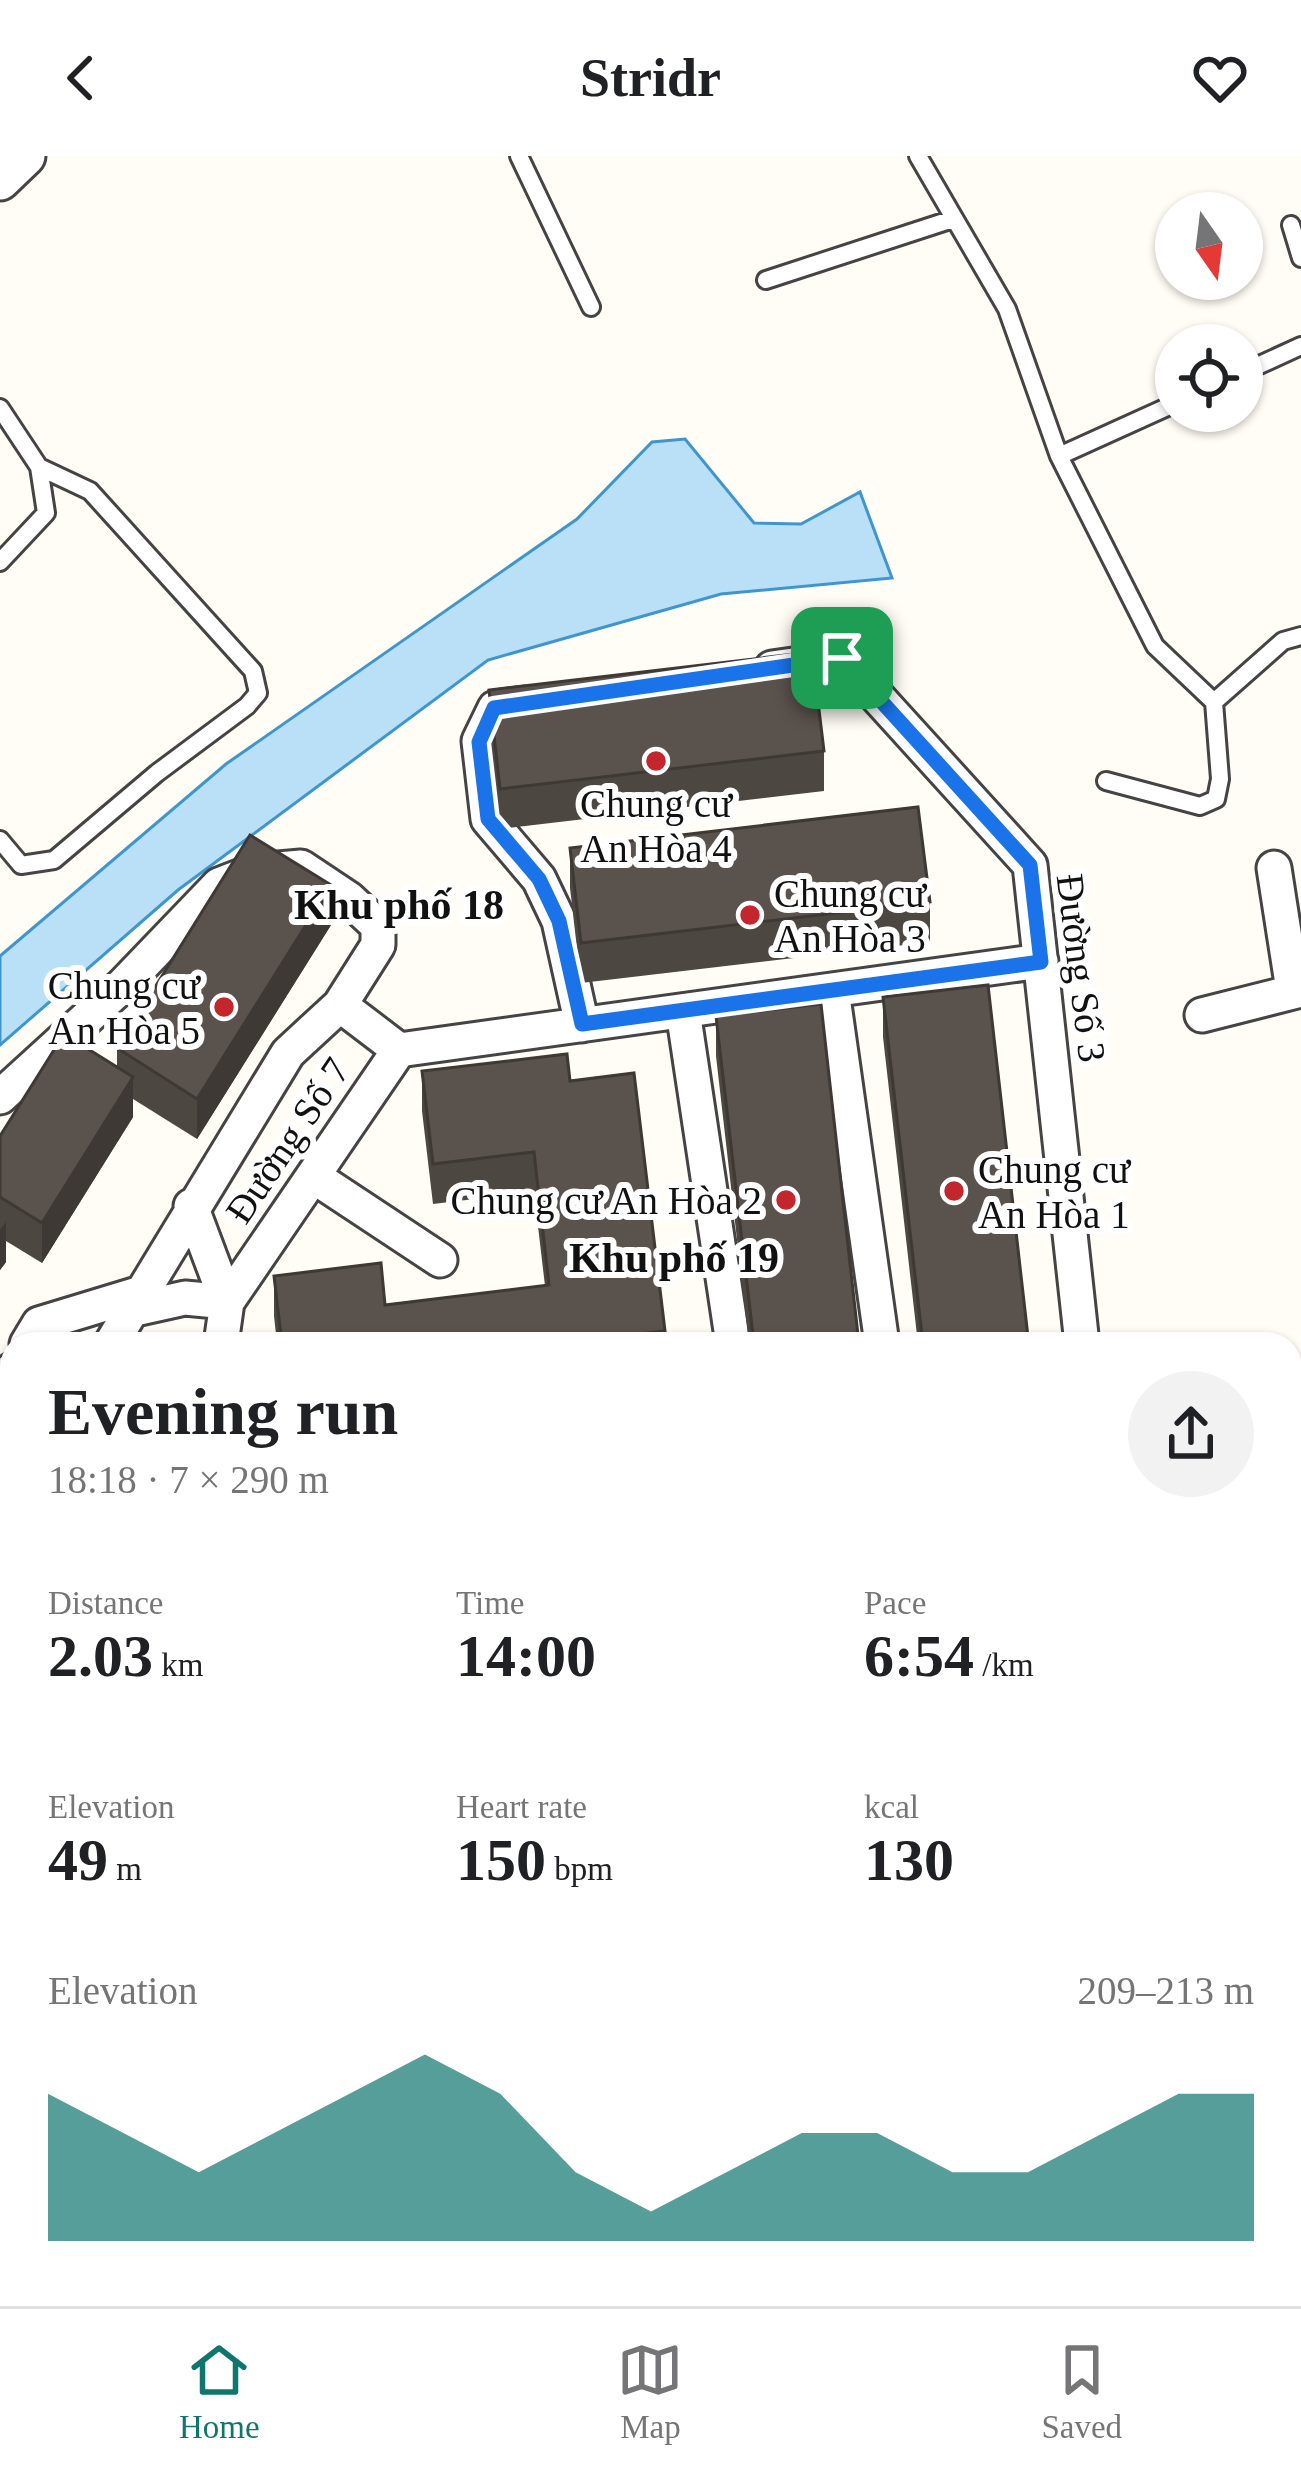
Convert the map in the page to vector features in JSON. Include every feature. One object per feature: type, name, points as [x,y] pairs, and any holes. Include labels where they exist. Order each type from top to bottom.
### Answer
[{"type":"street","points":[[0,180],[25,156]]},
{"type":"street","name":"Đường Số 3","points":[[729,674],[842,658],[1030,865],[1081,1332]]},
{"type":"street","points":[[551,700],[494,708],[479,742],[488,819],[539,879],[559,921],[582,1024]]},
{"type":"street","points":[[0,1097],[123,986],[219,885],[255,871],[301,867],[349,899],[378,926],[378,945],[340,1005],[288,1053],[118,1332]]},
{"type":"street","points":[[1202,1015],[1297,990],[1274,868]]},
{"type":"street","name":"Đường Số 7","points":[[223,1332],[227,1302],[399,1050],[1041,962]]},
{"type":"street","points":[[832,990],[880,1332]]},
{"type":"street","points":[[340,1005],[399,1050]]},
{"type":"street","points":[[682,1011],[731,1332]]},
{"type":"street","points":[[313,1176],[440,1260]]},
{"type":"street","points":[[34,1332],[39,1324],[136,1301],[227,1302],[191,1206]]},
{"type":"lane","points":[[519,156],[591,308]]},
{"type":"lane","points":[[941,156],[920,160],[1007,309],[1059,456],[1155,646],[1214,703],[1220,779],[1216,799],[1200,806],[1106,782]]},
{"type":"lane","points":[[766,280],[953,219]]},
{"type":"lane","points":[[1291,225],[1301,258]]},
{"type":"lane","points":[[1263,363],[1301,346]]},
{"type":"lane","points":[[0,408],[39,466],[46,513],[0,562]]},
{"type":"lane","points":[[1059,456],[1155,413]]},
{"type":"lane","points":[[0,840],[22,865],[54,860],[258,693],[253,671],[90,491],[39,466]]},
{"type":"lane","points":[[1214,703],[1283,641],[1301,636]]},
{"type":"water","points":[[685,439],[754,523],[801,524],[860,492],[892,578],[721,594],[488,660],[178,890],[0,1045],[0,956],[226,764],[577,519],[652,442]]},
{"type":"building","points":[[812,652],[824,751],[500,789],[489,690]]},
{"type":"building","points":[[918,807],[930,902],[581,943],[570,848]]},
{"type":"building","name":"Chung cư An Hòa 5","points":[[250,835],[331,885],[197,1099],[117,1048]]},
{"type":"building","name":"Chung cư An Hòa 1","points":[[988,985],[1027,1332],[922,1332],[883,997]]},
{"type":"building","name":"Chung cư An Hòa 2","points":[[821,1004],[858,1332],[753,1332],[716,1016]]},
{"type":"building","points":[[64,1034],[133,1077],[42,1223],[0,1197],[0,1136]]},
{"type":"building","points":[[567,1054],[570,1081],[634,1073],[665,1331],[281,1332],[274,1276],[381,1263],[385,1305],[549,1285],[534,1152],[433,1164],[422,1071]]},
{"type":"place","name":"Chung cư An Hòa 4","points":[[656,761]]},
{"type":"place","name":"Chung cư An Hòa 3","points":[[750,915]]},
{"type":"place","name":"Chung cư An Hòa 5","points":[[224,1007]]},
{"type":"place","name":"Chung cư An Hòa 1","points":[[954,1191]]},
{"type":"place","name":"Chung cư An Hòa 2","points":[[786,1200]]},
{"type":"district","name":"Khu phố 18","points":[[399,904]]},
{"type":"district","name":"Khu phố 19","points":[[674,1257]]},
{"type":"route","points":[[842,658],[1030,865],[1041,962],[582,1024],[559,921],[539,879],[488,819],[479,742],[494,708],[842,658]]}]
